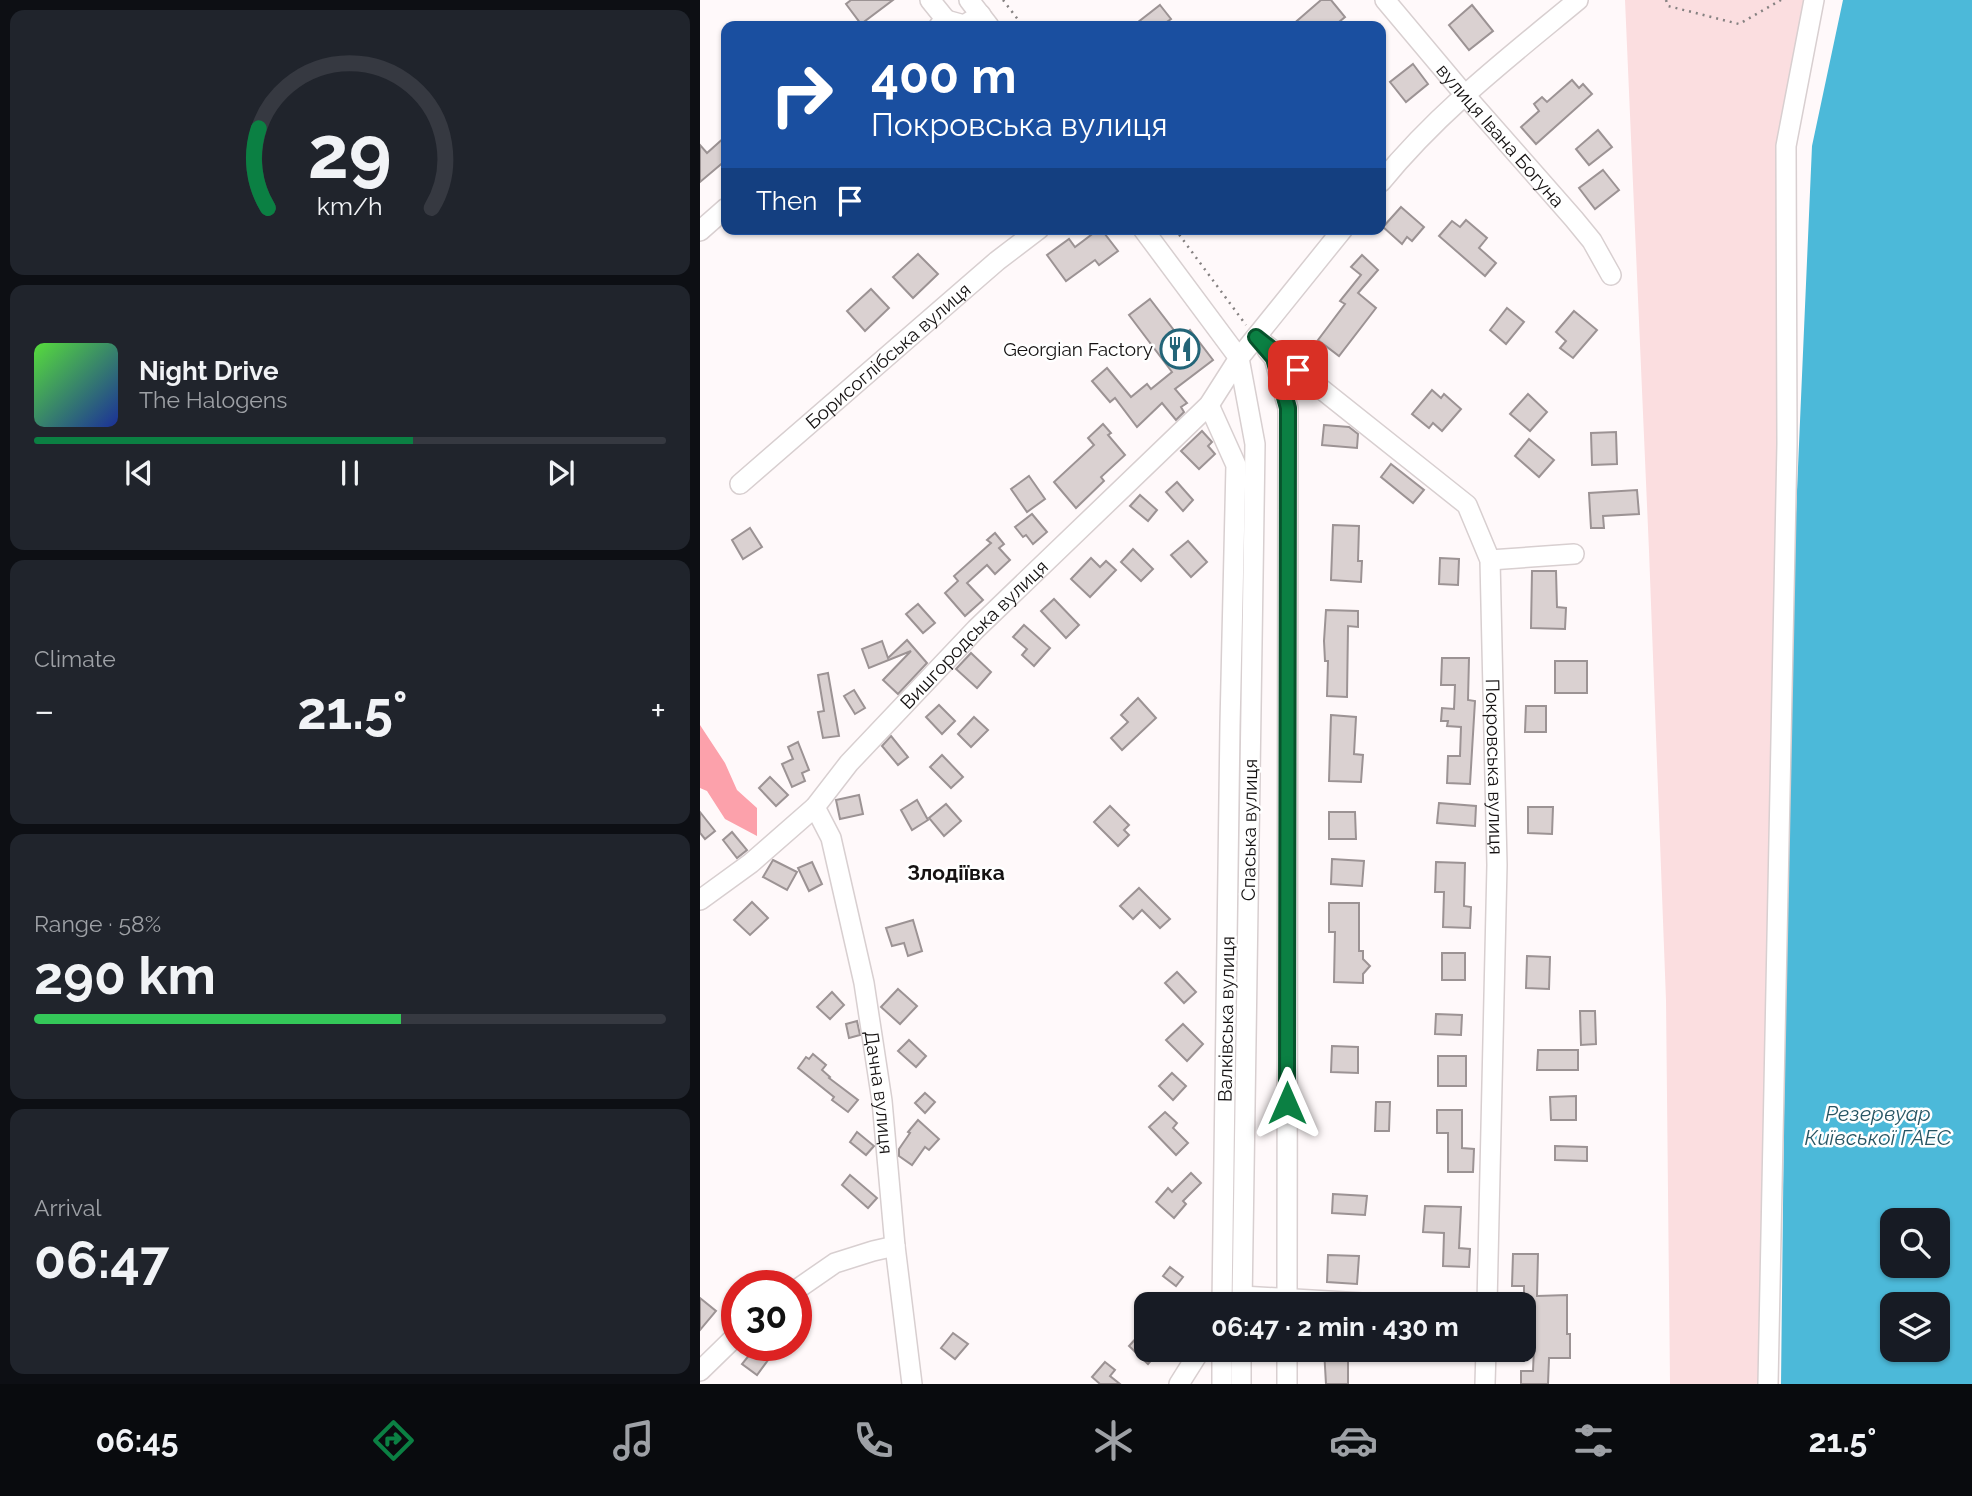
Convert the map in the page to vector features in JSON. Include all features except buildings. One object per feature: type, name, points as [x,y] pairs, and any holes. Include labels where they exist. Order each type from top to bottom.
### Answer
[{"type":"street","points":[[930,0],[943,21]]},
{"type":"street","name":"вулиця Івана Богуна","points":[[1385,0],[1574,219],[1592,241],[1611,275]]},
{"type":"street","points":[[1386,176],[1411,145],[1464,94],[1578,0]]},
{"type":"street","points":[[1768,1384],[1787,444],[1786,146],[1814,0]]},
{"type":"street","points":[[700,231],[721,212]]},
{"type":"street","name":"Борисоглібська вулиця","points":[[740,484],[997,261],[1031,235]]},
{"type":"street","points":[[1147,235],[1239,358]]},
{"type":"street","name":"Вишгородська вулиця","points":[[700,900],[751,863],[815,807],[849,762],[976,629],[1209,405],[1239,358],[1337,235]]},
{"type":"street","name":"Спаська вулиця","points":[[1256,337],[1274,358],[1288,408],[1287,1292]]},
{"type":"street","name":"Покровська вулиця","points":[[1256,337],[1467,505],[1490,559],[1497,865],[1487,1292]]},
{"type":"street","name":"Спаська вулиця","points":[[1239,358],[1255,444],[1243,565],[1247,981],[1242,1292]]},
{"type":"street","name":"Валківська вулиця","points":[[1209,405],[1236,465],[1243,565],[1227,982],[1223,1292]]},
{"type":"street","points":[[1490,559],[1574,554]]},
{"type":"street","name":"Дачна вулиця","points":[[815,807],[831,838],[864,983],[882,1101],[895,1246],[912,1384]]},
{"type":"street","points":[[1227,982],[1247,981]]},
{"type":"street","points":[[812,1279],[835,1264],[895,1246]]},
{"type":"street","points":[[700,1371],[721,1351]]},
{"type":"street","points":[[1179,1384],[1193,1362]]},
{"type":"street","points":[[1222,1362],[1222,1384]]},
{"type":"street","points":[[1241,1362],[1241,1384]]},
{"type":"street","points":[[1287,1362],[1287,1384]]},
{"type":"street","points":[[1485,1384],[1486,1362]]},
{"type":"path","points":[[1003,0],[1019,21]]},
{"type":"path","points":[[1665,0],[1668,6],[1739,24],[1781,0]]},
{"type":"path","points":[[1180,235],[1256,337]]},
{"type":"shaded area","points":[[1625,0],[1814,0],[1786,146],[1768,1384],[1670,1384],[1666,1000]]},
{"type":"shaded area","points":[[700,725],[725,763],[737,790],[757,808],[757,836],[725,819],[707,791],[700,788]]},
{"type":"water","name":"Резервуар Київської ГАЕС","points":[[1843,0],[1972,0],[1972,1384],[1781,1384],[1789,674],[1812,146]]},
{"type":"place","name":"Georgian Factory","points":[[1180,349]]},
{"type":"district","name":"Злодіївка","points":[[956,873]]},
{"type":"route","points":[[1287,1103],[1288,408],[1274,358],[1256,337],[1298,370]]}]
